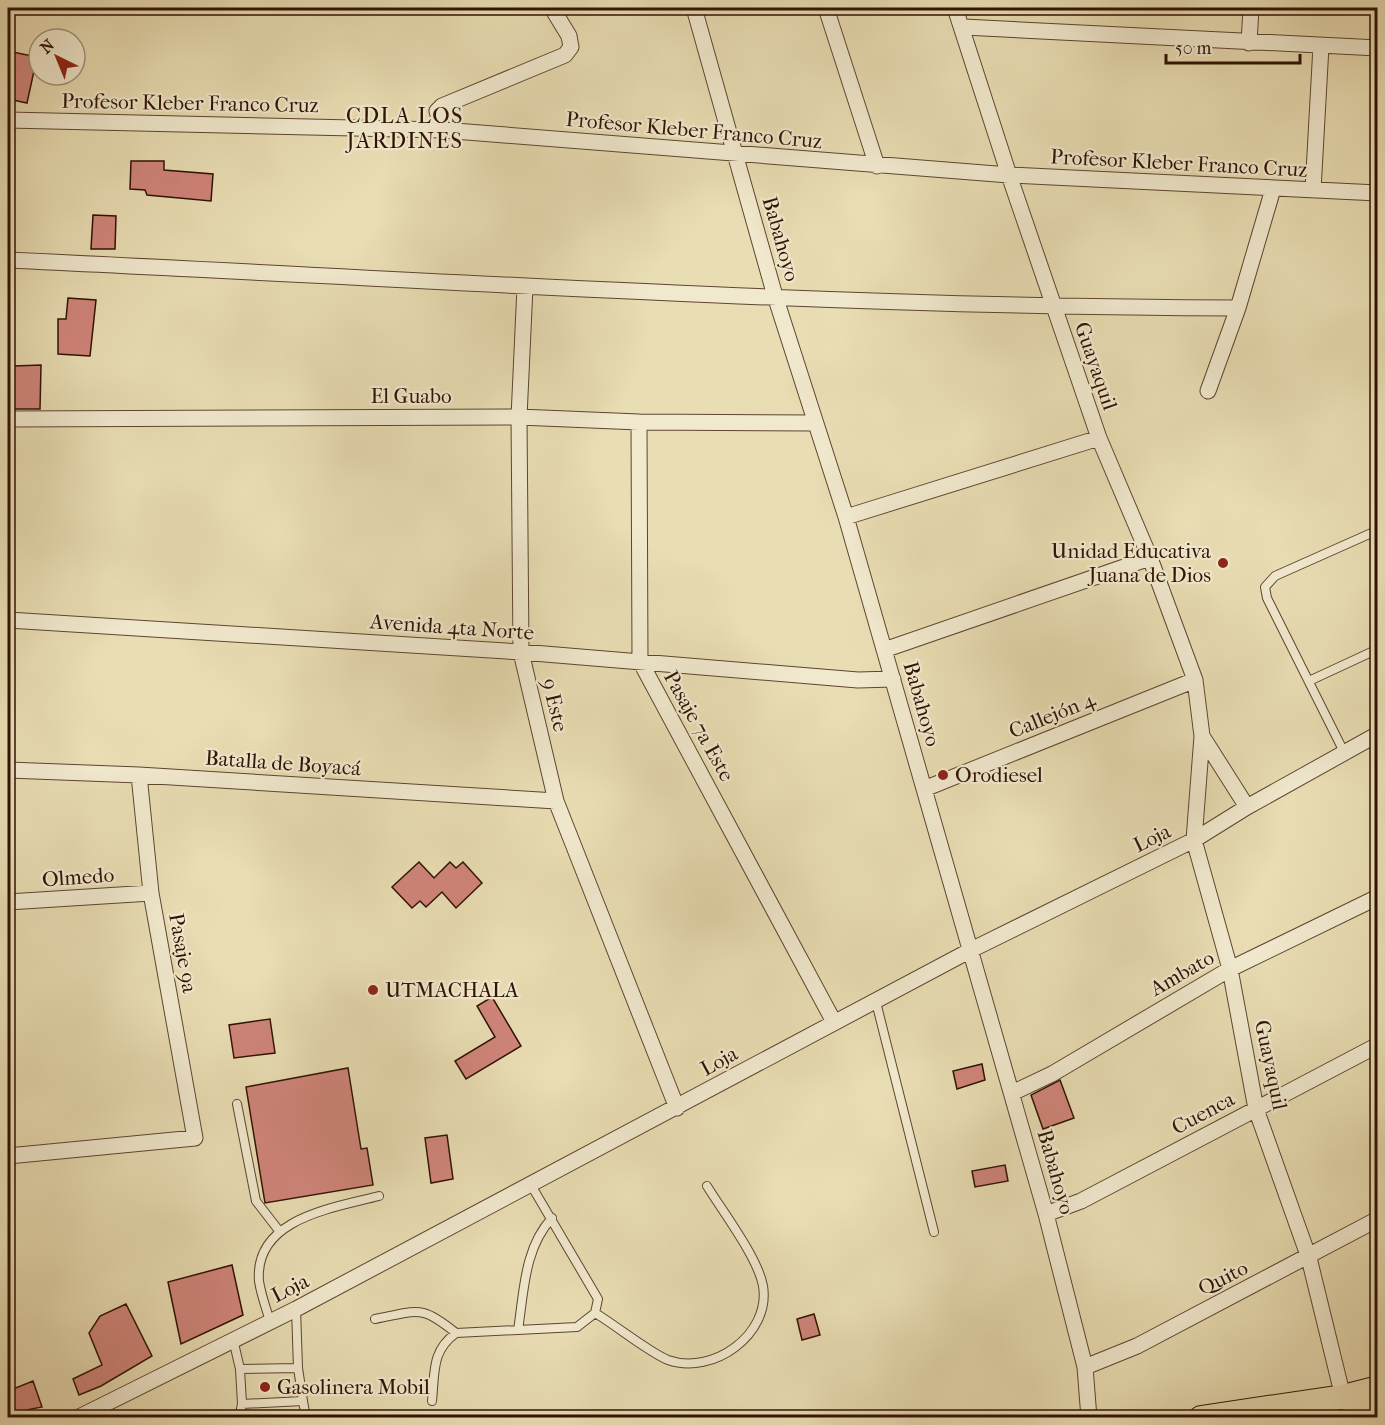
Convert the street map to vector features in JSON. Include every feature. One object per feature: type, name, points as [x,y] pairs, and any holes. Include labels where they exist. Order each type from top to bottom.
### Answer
[{"type":"main road","points":[[1347,1407],[1377,1388]]},
{"type":"main road","points":[[1201,1418],[1347,1407],[1377,1411]]},
{"type":"street","points":[[442,130],[437,111],[442,106],[565,55],[571,47],[569,36],[552,8]]},
{"type":"street","name":"Babahoyo","points":[[694,8],[775,296],[846,517],[1046,1214],[1085,1367],[1089,1418]]},
{"type":"street","points":[[826,8],[877,166]]},
{"type":"street","name":"Guayaquil","points":[[955,8],[964,27],[1009,175],[1099,438],[1150,558],[1195,680],[1202,736],[1194,840],[1230,969],[1257,1109],[1309,1258],[1347,1407]]},
{"type":"street","points":[[1249,43],[1251,8]]},
{"type":"street","points":[[964,27],[1377,48]]},
{"type":"street","points":[[1313,190],[1321,46]]},
{"type":"street","name":"Profesor Kleber Franco Cruz","points":[[8,120],[442,130],[1009,175],[1377,193]]},
{"type":"street","points":[[1208,391],[1238,308],[1273,189]]},
{"type":"street","points":[[8,260],[525,287],[1053,307],[1238,308]]},
{"type":"street","name":"9 Este","points":[[525,287],[519,417],[520,652],[556,801],[677,1108]]},
{"type":"street","name":"El Guabo","points":[[8,419],[519,417],[639,422],[815,423]]},
{"type":"street","name":"Pasaje 7a Este","points":[[639,422],[640,662],[834,1022]]},
{"type":"street","points":[[846,517],[1099,438]]},
{"type":"street","points":[[884,650],[1150,558]]},
{"type":"street","name":"Avenida 4ta Norte","points":[[8,620],[520,652],[858,680],[893,680]]},
{"type":"street","name":"Callejón 4","points":[[924,789],[1195,680]]},
{"type":"street","name":"Loja","points":[[77,1418],[296,1309],[971,950],[1194,840],[1247,807],[1377,734]]},
{"type":"street","name":"Guayaquil","points":[[1202,736],[1247,807]]},
{"type":"street","name":"Batalla de Boyacá","points":[[8,771],[139,775],[556,801]]},
{"type":"street","name":"Pasaje 9a","points":[[8,1156],[195,1137],[152,893],[139,775]]},
{"type":"street","name":"Olmedo","points":[[8,902],[152,893]]},
{"type":"street","name":"Ambato","points":[[1012,1093],[1052,1074],[1230,969],[1377,897]]},
{"type":"street","name":"Cuenca","points":[[1046,1214],[1081,1201],[1377,1045]]},
{"type":"street","name":"Quito","points":[[1085,1367],[1137,1346],[1309,1258],[1377,1219]]},
{"type":"lane","points":[[1344,752],[1267,598],[1265,587],[1275,576],[1377,531]]},
{"type":"lane","points":[[1309,681],[1377,650]]},
{"type":"lane","points":[[876,1002],[934,1232]]},
{"type":"lane","points":[[237,1104],[256,1201],[280,1232]]},
{"type":"lane","points":[[432,1401],[437,1353],[443,1342],[456,1334],[577,1327],[595,1312],[598,1299],[531,1185]]},
{"type":"lane","points":[[595,1312],[668,1360],[694,1364],[719,1356],[743,1342],[760,1319],[763,1287],[757,1268],[708,1186]]},
{"type":"lane","points":[[270,1321],[259,1279],[265,1255],[280,1232],[295,1220],[379,1196]]},
{"type":"lane","points":[[518,1330],[530,1255],[543,1227],[552,1218]]},
{"type":"lane","points":[[296,1309],[298,1368],[306,1418]]},
{"type":"lane","points":[[375,1318],[420,1311],[433,1314],[456,1334]]},
{"type":"lane","points":[[233,1339],[240,1369],[242,1404],[239,1418]]},
{"type":"lane","points":[[240,1369],[298,1368]]},
{"type":"lane","points":[[242,1404],[303,1401]]},
{"type":"building","points":[[8,51],[27,55],[27,87],[30,87],[27,103],[8,99]]},
{"type":"building","points":[[131,161],[164,161],[164,170],[213,174],[211,201],[147,195],[145,190],[130,189]]},
{"type":"building","points":[[93,215],[116,216],[115,249],[91,249]]},
{"type":"building","points":[[68,298],[96,300],[90,356],[58,354],[58,319],[66,319]]},
{"type":"building","points":[[41,365],[40,409],[12,409],[14,366]]},
{"type":"building","points":[[419,862],[434,878],[450,862],[456,868],[463,862],[482,883],[456,908],[442,892],[426,907],[420,901],[412,908],[392,887]]},
{"type":"building","points":[[492,997],[521,1046],[466,1079],[455,1061],[495,1037],[477,1006]]},
{"type":"building","points":[[270,1019],[275,1053],[234,1058],[229,1025]]},
{"type":"building","points":[[982,1064],[985,1080],[957,1089],[953,1071]]},
{"type":"building","points":[[348,1068],[361,1149],[367,1148],[373,1185],[265,1203],[246,1087]]},
{"type":"building","points":[[1060,1080],[1074,1118],[1043,1129],[1031,1095]]},
{"type":"building","points":[[447,1135],[453,1179],[431,1183],[425,1138]]},
{"type":"building","points":[[1005,1165],[1008,1181],[975,1187],[972,1171]]},
{"type":"building","points":[[232,1265],[243,1315],[181,1344],[168,1282]]},
{"type":"building","points":[[126,1304],[152,1356],[101,1386],[79,1395],[73,1379],[102,1365],[89,1333],[100,1316]]},
{"type":"building","points":[[814,1314],[820,1335],[802,1340],[797,1319]]},
{"type":"building","points":[[33,1381],[42,1407],[26,1410],[26,1417],[8,1418],[8,1391]]},
{"type":"place","name":"Unidad Educativa Juana de Dios","points":[[1223,563]]},
{"type":"place","name":"Orodiesel","points":[[943,775]]},
{"type":"place","name":"UTMACHALA","points":[[373,990]]},
{"type":"place","name":"Gasolinera Mobil","points":[[265,1387]]},
{"type":"district","name":"CDLA LOS JARDINES","points":[[405,128]]}]
